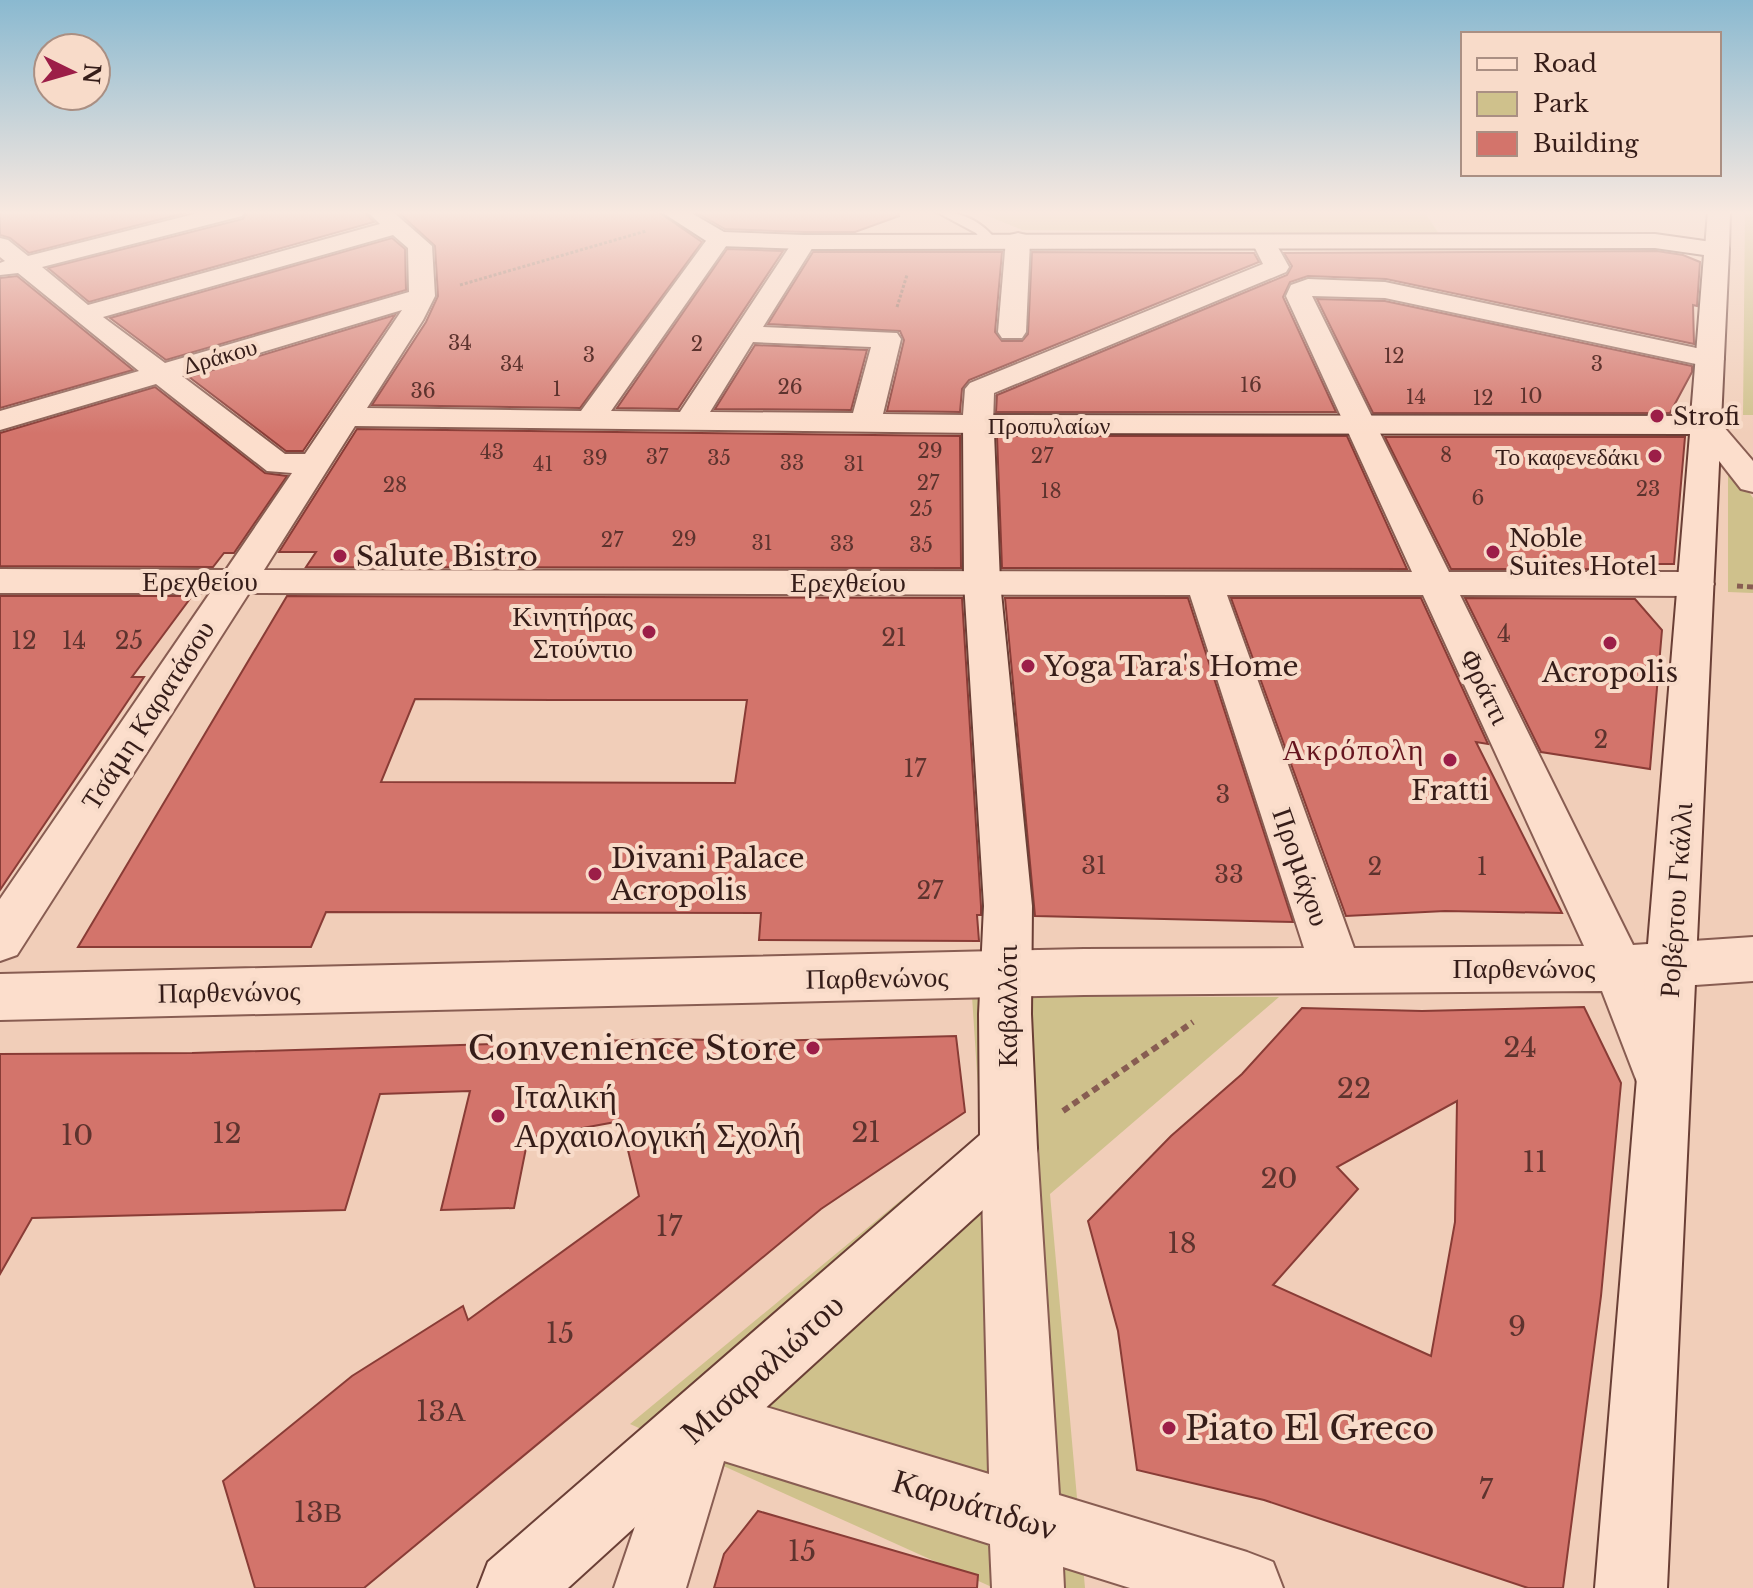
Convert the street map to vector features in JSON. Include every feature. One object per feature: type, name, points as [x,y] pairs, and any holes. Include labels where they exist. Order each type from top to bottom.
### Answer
[{"type":"street","points":[[39,285],[162,373],[278,464],[314,463]]},
{"type":"street","points":[[83,314],[175,285]]},
{"type":"street","points":[[422,285],[422,296]]},
{"type":"street","points":[[589,420],[685,285]]},
{"type":"street","points":[[689,421],[775,285]]},
{"type":"street","points":[[1012,332],[1015,285]]},
{"type":"street","name":"Καβαλλότι","points":[[1028,1588],[1009,1148],[1008,906],[982,582],[980,389],[1009,374],[1279,285]]},
{"type":"street","name":"Φράττι","points":[[1290,285],[1436,584],[1645,965]]},
{"type":"street","points":[[1293,285],[1300,290],[1308,287],[1385,290],[1710,359]]},
{"type":"street","name":"Ροβέρτου Γκάλλι","points":[[1631,1588],[1663,1083],[1645,965],[1696,584],[1722,425],[1710,359],[1715,285]]},
{"type":"street","name":"Δράκου","points":[[0,421],[422,296]]},
{"type":"street","name":"Τσάμη Καρατάσου","points":[[0,940],[422,296]]},
{"type":"street","points":[[744,334],[887,339],[866,423]]},
{"type":"street","name":"Προπυλαίων","points":[[345,417],[1361,427],[1722,425]]},
{"type":"street","points":[[1722,425],[1753,482]]},
{"type":"street","name":"Ερεχθείου","points":[[0,581],[1696,584]]},
{"type":"street","name":"Προμάχου","points":[[1205,584],[1336,968]]},
{"type":"street","name":"Παρθενώνος","points":[[0,997],[1271,969],[1645,965],[1753,959]]},
{"type":"street","name":"Μισαραλιώτου","points":[[514,1588],[1009,1148]]},
{"type":"street","points":[[650,1588],[703,1421]]},
{"type":"street","name":"Καρυάτιδων","points":[[703,1421],[1247,1588]]},
{"type":"path","points":[[422,296],[457,285]]},
{"type":"path","points":[[887,339],[904,285]]},
{"type":"path","points":[[1009,1148],[1271,969]]},
{"type":"green space","points":[[1744,285],[1753,285],[1753,415],[1743,415]]},
{"type":"green space","points":[[1728,463],[1753,498],[1753,593],[1728,592]]},
{"type":"green space","points":[[972,996],[1279,997],[1050,1194],[1085,1588],[994,1588],[630,1424],[981,1134]]},
{"type":"building","points":[[0,285],[28,285],[133,370],[0,408]]},
{"type":"building","points":[[69,285],[149,285],[89,302]]},
{"type":"building","points":[[226,285],[406,285],[406,290],[166,360],[110,318]]},
{"type":"building","points":[[437,285],[670,285],[580,408],[372,405],[426,322],[438,296]]},
{"type":"building","points":[[702,285],[760,285],[678,409],[617,408]]},
{"type":"building","points":[[792,285],[999,285],[995,332],[1002,341],[1022,341],[1028,334],[1030,285],[1202,285],[969,380],[962,389],[960,412],[887,411],[904,340],[900,331],[768,324]]},
{"type":"building","points":[[1263,285],[1289,285],[1283,297],[1336,412],[996,412],[997,395]]},
{"type":"building","points":[[1415,285],[1698,285],[1697,306],[1693,305],[1694,344]]},
{"type":"building","points":[[1317,299],[1385,301],[1692,366],[1692,372],[1670,413],[1373,413]]},
{"type":"building","points":[[395,315],[303,451],[286,451],[189,377]]},
{"type":"building","points":[[755,345],[867,350],[851,410],[715,409]]},
{"type":"building","points":[[155,387],[265,473],[287,476],[234,553],[224,553],[213,567],[0,566],[0,433]]},
{"type":"building","points":[[357,429],[960,436],[961,568],[306,567],[316,552],[279,552]]},
{"type":"building","points":[[997,436],[1347,436],[1407,569],[1002,568]]},
{"type":"building","points":[[1385,437],[1685,437],[1674,564],[1604,564],[1609,569],[1451,569]]},
{"type":"building","points":[[0,596],[192,596],[132,677],[144,677],[0,890]]},
{"type":"building","points":[[287,596],[962,598],[981,906],[981,915],[977,915],[979,941],[759,940],[761,913],[326,912],[311,947],[78,947]],"holes":[[[415,699],[747,700],[735,783],[381,782]]]},
{"type":"building","points":[[1005,598],[1188,598],[1293,922],[1035,916]]},
{"type":"building","points":[[1231,598],[1421,598],[1488,744],[1476,742],[1562,913],[1445,911],[1346,916]]},
{"type":"building","points":[[1465,598],[1635,599],[1662,630],[1650,769],[1541,752]]},
{"type":"building","points":[[1584,1007],[1621,1083],[1601,1296],[1563,1588],[1528,1588],[1264,1500],[1137,1470],[1118,1331],[1088,1221],[1171,1136],[1242,1074],[1302,1008],[1422,1011]],"holes":[[[1457,1101],[1455,1222],[1431,1356],[1273,1285],[1358,1189],[1337,1167]]]},
{"type":"building","points":[[956,1036],[965,1112],[821,1209],[364,1588],[255,1588],[223,1481],[352,1376],[463,1306],[468,1320],[639,1196],[621,1121],[528,1138],[514,1208],[441,1210],[470,1091],[380,1094],[345,1210],[32,1218],[0,1274],[0,1054],[192,1053],[664,1039],[766,1041]]},
{"type":"building","points":[[758,1511],[978,1575],[977,1588],[714,1588],[724,1554]]},
{"type":"place","name":"Strofi","points":[[1657,416]]},
{"type":"place","name":"Το καφενεδάκι","points":[[1655,456]]},
{"type":"place","name":"Noble Suites Hotel","points":[[1493,552]]},
{"type":"place","name":"Salute Bistro","points":[[340,556]]},
{"type":"place","name":"Κινητήρας Στούντιο","points":[[649,632]]},
{"type":"place","name":"Acropolis","points":[[1610,643]]},
{"type":"place","name":"Yoga Tara's Home","points":[[1028,666]]},
{"type":"place","name":"Fratti","points":[[1450,760]]},
{"type":"place","name":"Divani Palace Acropolis","points":[[595,874]]},
{"type":"place","name":"Convenience Store","points":[[813,1048]]},
{"type":"place","name":"Ιταλική Αρχαιολογική Σχολή","points":[[498,1116]]},
{"type":"place","name":"Piato El Greco","points":[[1169,1428]]},
{"type":"district","name":"Ακρόπολη","points":[[1354,749]]}]
